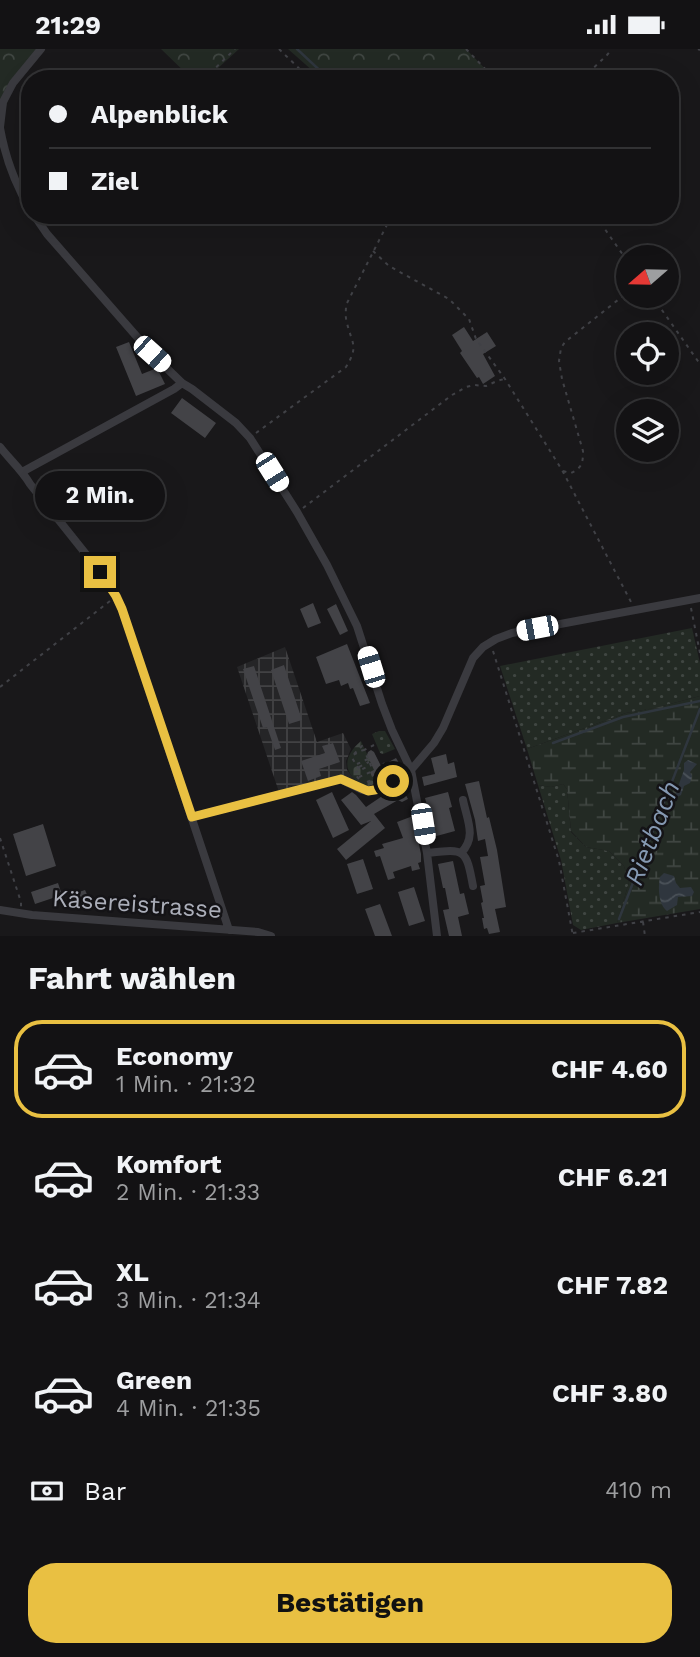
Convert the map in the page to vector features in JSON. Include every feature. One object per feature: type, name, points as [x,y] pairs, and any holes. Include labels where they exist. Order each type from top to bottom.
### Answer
[{"type":"street","points":[[24,70],[41,49]]},
{"type":"street","points":[[21,73],[3,102],[0,127],[3,145],[21,190]]},
{"type":"street","points":[[40,224],[152,354],[182,383],[236,423],[250,438],[327,565],[357,626],[387,717],[411,770],[428,853],[437,936]]},
{"type":"street","points":[[22,472],[182,383]]},
{"type":"street","points":[[0,447],[116,596],[229,930]]},
{"type":"street","points":[[192,817],[341,779],[362,790],[380,789],[411,770],[434,743],[473,658],[483,647],[512,633],[700,598]]},
{"type":"street","points":[[461,853],[471,836],[463,800]]},
{"type":"street","points":[[428,853],[455,851],[466,856],[473,886]]},
{"type":"street","name":"Käsereistrasse","points":[[0,910],[258,932],[271,936]]},
{"type":"path","points":[[213,70],[235,49]]},
{"type":"path","points":[[279,49],[301,70]]},
{"type":"path","points":[[466,49],[486,70]]},
{"type":"path","points":[[591,70],[612,49]]},
{"type":"path","points":[[250,438],[346,367],[354,354],[355,344],[346,321],[346,305],[387,224]]},
{"type":"path","points":[[603,224],[617,245]]},
{"type":"path","points":[[373,251],[389,266],[449,299],[469,319],[476,339],[505,379],[562,470],[635,609]]},
{"type":"path","points":[[562,470],[571,473],[579,469],[583,462],[583,451],[562,379],[559,361],[561,348],[616,302]]},
{"type":"path","points":[[660,308],[700,364]]},
{"type":"path","points":[[297,512],[452,395],[466,387],[486,386],[505,379]]},
{"type":"path","points":[[0,687],[116,596]]},
{"type":"path","points":[[689,600],[700,653]]},
{"type":"path","points":[[490,643],[559,861],[573,935],[700,912]]},
{"type":"path","points":[[358,767],[353,755],[374,745]]},
{"type":"path","points":[[364,750],[377,778]]},
{"type":"path","points":[[369,762],[358,767],[354,773],[365,783],[385,772],[383,759]]},
{"type":"path","points":[[358,767],[369,762]]},
{"type":"path","points":[[358,778],[374,771]]},
{"type":"path","points":[[0,838],[21,902],[21,913]]},
{"type":"path","points":[[643,921],[645,936]]},
{"type":"shaded area","points":[[285,647],[317,742],[343,733],[351,749],[346,761],[347,770],[359,785],[351,781],[279,792],[237,667]]},
{"type":"green space","points":[[0,49],[41,49],[13,83],[0,127]]},
{"type":"green space","points":[[161,49],[239,49],[216,70],[183,70]]},
{"type":"green space","points":[[288,49],[466,49],[486,70],[312,70]]},
{"type":"green space","points":[[692,628],[700,663],[700,696],[626,713],[527,749],[500,666]]},
{"type":"green space","points":[[700,696],[700,909],[617,923],[629,882],[624,866],[609,851],[586,847],[571,831],[567,789],[563,784],[551,787],[538,785],[527,749],[626,713]]},
{"type":"green space","points":[[385,731],[395,749],[380,753],[372,734]]},
{"type":"green space","points":[[361,741],[380,782],[366,787],[353,777],[347,766],[350,754]]},
{"type":"green space","points":[[563,784],[567,789],[571,832],[586,847],[609,851],[624,866],[629,882],[617,923],[581,930],[573,925],[561,860],[538,785],[551,787]]},
{"type":"water","points":[[688,760],[697,764],[690,772],[690,783],[684,786],[681,795],[677,797],[675,795],[684,763]]},
{"type":"water","points":[[664,873],[674,876],[680,888],[691,887],[694,892],[692,896],[678,897],[677,905],[667,911],[660,900],[659,890],[660,877]]},
{"type":"building","points":[[464,327],[473,341],[487,332],[496,346],[483,354],[495,376],[483,384],[460,353],[462,351],[452,335]]},
{"type":"building","points":[[129,342],[142,374],[157,368],[165,384],[136,396],[116,347]]},
{"type":"building","points":[[182,398],[216,423],[205,438],[171,413]]},
{"type":"building","points":[[313,603],[321,623],[308,628],[300,609]]},
{"type":"building","points":[[336,604],[348,631],[340,635],[327,609]]},
{"type":"building","points":[[347,644],[370,703],[360,706],[353,688],[350,689],[348,683],[341,686],[339,680],[326,684],[316,657]]},
{"type":"building","points":[[284,665],[302,720],[289,724],[271,670]]},
{"type":"building","points":[[254,666],[281,748],[275,750],[267,727],[263,728],[243,669]]},
{"type":"building","points":[[333,743],[340,762],[319,769],[321,776],[308,781],[301,761],[325,753],[322,746]]},
{"type":"building","points":[[371,750],[381,766],[396,758],[402,768],[394,773],[391,768],[372,777],[370,772],[374,770],[367,755]]},
{"type":"building","points":[[446,754],[448,764],[454,762],[457,777],[424,786],[422,777],[435,774],[431,758]]},
{"type":"building","points":[[479,781],[497,850],[506,907],[495,909],[500,932],[489,934],[487,928],[484,929],[480,886],[485,885],[480,857],[488,856],[485,839],[478,841],[465,784]]},
{"type":"building","points":[[400,784],[408,799],[402,802],[398,800],[374,814],[385,828],[346,860],[337,849],[371,821],[361,825],[341,800],[352,792],[366,807]]},
{"type":"building","points":[[332,792],[349,830],[333,838],[316,800]]},
{"type":"building","points":[[448,792],[455,831],[433,837],[425,798]]},
{"type":"building","points":[[413,816],[421,854],[421,862],[418,863],[420,869],[412,871],[411,866],[393,872],[395,878],[388,880],[380,856],[376,857],[374,851],[384,848],[382,844],[403,838],[397,822]]},
{"type":"building","points":[[43,824],[56,866],[26,876],[13,834]]},
{"type":"building","points":[[363,859],[373,889],[357,894],[347,864]]},
{"type":"building","points":[[453,861],[460,894],[464,893],[469,914],[458,917],[462,936],[449,936],[443,910],[449,909],[438,864]]},
{"type":"building","points":[[58,883],[62,895],[35,904],[31,892]]},
{"type":"building","points":[[414,887],[425,921],[409,926],[398,892]]},
{"type":"building","points":[[85,890],[91,903],[80,907],[76,893]]},
{"type":"building","points":[[380,904],[392,936],[375,936],[365,909]]},
{"type":"waterway","name":"Rietbach","points":[[297,49],[319,70]]},
{"type":"waterway","points":[[553,743],[623,717],[700,701]]},
{"type":"waterway","name":"Rietbach","points":[[619,919],[700,709]]},
{"type":"route","points":[[100,572],[122,609],[192,817],[341,779],[368,791],[380,789],[393,781]]}]
